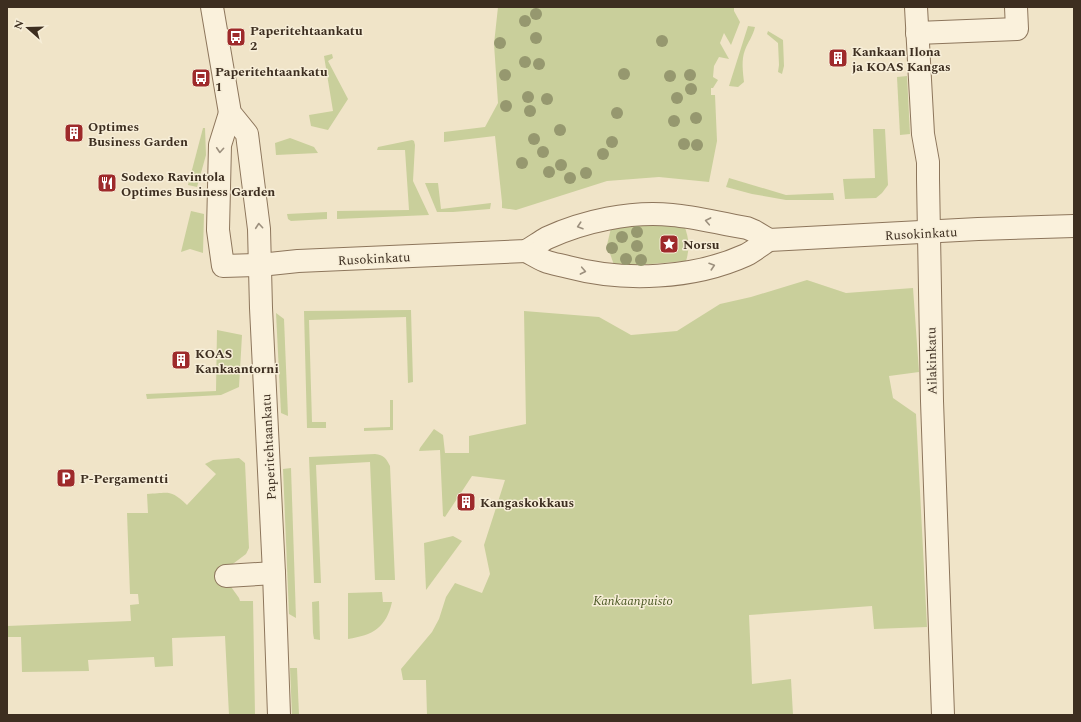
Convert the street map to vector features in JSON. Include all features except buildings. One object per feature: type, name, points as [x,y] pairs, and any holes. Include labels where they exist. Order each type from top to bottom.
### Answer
[{"type":"street","name":"Paperitehtaankatu","points":[[212,7],[230,113],[220,145],[218,230],[223,266]]},
{"type":"street","name":"Ailakinkatu","points":[[916,7],[923,134],[928,162],[932,395],[943,715]]},
{"type":"street","points":[[917,33],[1017,29],[1016,7]]},
{"type":"street","name":"Paperitehtaankatu","points":[[230,113],[247,134],[259,229],[261,308],[280,715]]},
{"type":"street","name":"Rusokinkatu","points":[[526,251],[547,238],[581,225],[618,217],[646,215],[669,214],[746,228],[769,240]]},
{"type":"street","name":"Rusokinkatu","points":[[223,266],[260,265],[298,261],[526,251],[546,261],[583,271],[611,275],[680,274],[702,269],[746,255],[769,240],[1074,226]]},
{"type":"street","points":[[226,576],[274,573]]},
{"type":"green space","points":[[498,7],[734,7],[734,11],[740,22],[731,45],[724,33],[720,43],[729,59],[719,57],[714,66],[713,77],[718,80],[713,88],[711,88],[711,95],[715,95],[717,141],[709,182],[659,177],[607,181],[516,210],[502,208],[495,136],[444,142],[444,132],[485,127],[498,103],[494,44]]},
{"type":"green space","points":[[748,26],[755,27],[743,58],[744,82],[738,87],[729,86]]},
{"type":"green space","points":[[768,31],[783,40],[784,66],[782,74],[778,72],[778,43],[767,34]]},
{"type":"green space","points":[[332,54],[333,58],[328,61],[348,99],[328,130],[311,126],[309,115],[333,111],[324,56]]},
{"type":"green space","points":[[907,76],[910,134],[900,135],[897,77]]},
{"type":"green space","points":[[203,128],[205,128],[206,155],[197,187],[188,185]]},
{"type":"green space","points":[[873,129],[885,129],[888,185],[876,198],[845,199],[843,179],[875,178]]},
{"type":"green space","points":[[290,138],[314,147],[318,153],[276,155],[275,143]]},
{"type":"green space","points":[[412,140],[414,141],[415,145],[413,181],[429,215],[337,219],[337,211],[409,210],[405,150],[377,150],[378,147]]},
{"type":"green space","points":[[729,178],[786,195],[833,193],[834,200],[786,200],[752,194],[726,187]]},
{"type":"green space","points":[[425,183],[438,183],[441,209],[491,203],[490,209],[437,212]]},
{"type":"green space","points":[[191,211],[204,214],[203,253],[190,249],[181,252]]},
{"type":"green space","points":[[327,212],[327,219],[291,221],[288,219],[287,214]]},
{"type":"green space","points":[[647,224],[684,225],[688,243],[686,261],[614,265],[607,245],[611,228]]},
{"type":"green space","name":"Kankaanpuisto","points":[[807,280],[846,293],[913,288],[919,372],[889,376],[893,398],[916,414],[927,627],[874,629],[872,606],[749,615],[752,684],[791,679],[793,715],[427,715],[426,680],[403,680],[401,669],[432,632],[439,619],[446,597],[455,583],[482,593],[490,574],[484,545],[505,480],[472,476],[445,517],[443,516],[440,450],[419,451],[434,429],[443,435],[445,453],[469,453],[469,436],[526,424],[524,311],[599,317],[631,335],[677,331],[720,304],[751,297]]},
{"type":"green space","points":[[411,310],[413,382],[408,383],[406,317],[309,320],[312,422],[326,422],[326,428],[307,428],[304,311]]},
{"type":"green space","points":[[276,313],[284,319],[288,416],[281,413]]},
{"type":"green space","points":[[217,330],[242,335],[239,387],[221,395],[147,399],[146,394],[216,391]]},
{"type":"green space","points":[[390,400],[393,400],[393,430],[364,431],[364,428],[390,427]]},
{"type":"green space","points":[[375,454],[384,457],[390,466],[395,580],[375,580],[370,462],[316,465],[321,583],[314,583],[309,457]]},
{"type":"green space","points":[[239,458],[245,463],[249,548],[246,554],[222,572],[240,601],[253,601],[255,715],[229,715],[225,636],[172,638],[173,666],[155,667],[154,657],[88,660],[89,671],[22,672],[21,637],[7,637],[7,626],[131,621],[130,605],[139,604],[138,594],[130,594],[127,513],[148,513],[147,494],[173,494],[187,505],[216,474],[205,464],[213,460]]},
{"type":"green space","points":[[291,468],[296,618],[289,614],[283,469]]},
{"type":"green space","points":[[453,536],[462,541],[426,590],[424,543]]},
{"type":"green space","points":[[382,592],[383,602],[392,602],[382,624],[377,629],[365,635],[348,639],[348,593]]},
{"type":"green space","points":[[319,601],[320,640],[314,639],[312,602]]},
{"type":"green space","points":[[290,668],[297,668],[299,715],[292,715]]},
{"type":"place","name":"Paperitehtaankatu 2","points":[[236,37]]},
{"type":"place","name":"Kankaan Ilona ja KOAS Kangas","points":[[838,58]]},
{"type":"place","name":"Paperitehtaankatu 1","points":[[201,78]]},
{"type":"place","name":"Optimes Business Garden","points":[[74,133]]},
{"type":"place","name":"Sodexo Ravintola Optimes Business Garden","points":[[107,183]]},
{"type":"place","name":"Norsu","points":[[669,244]]},
{"type":"place","name":"KOAS Kankaantorni","points":[[181,360]]},
{"type":"place","name":"P-Pergamentti","points":[[66,478]]},
{"type":"place","name":"Kangaskokkaus","points":[[466,502]]}]
